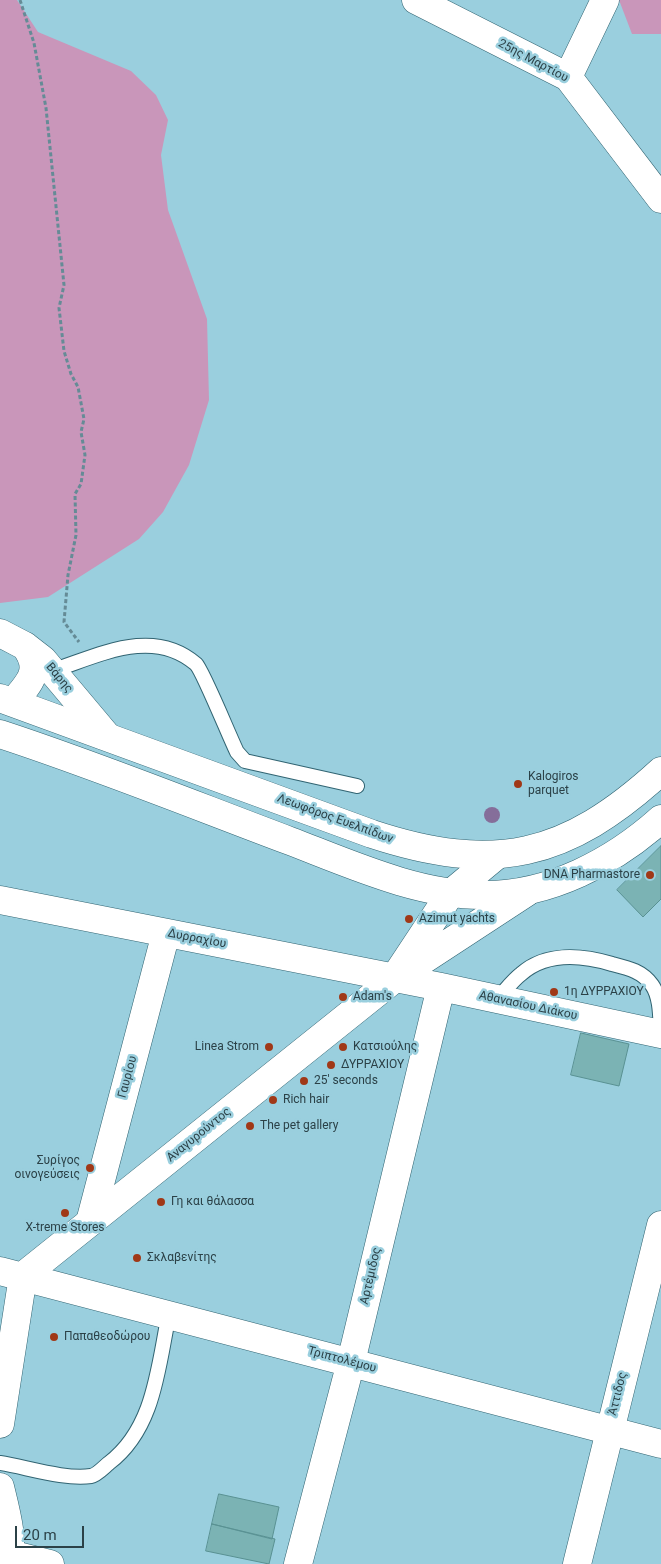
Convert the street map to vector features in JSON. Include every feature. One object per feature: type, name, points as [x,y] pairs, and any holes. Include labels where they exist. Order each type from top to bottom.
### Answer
[{"type":"street","name":"25ης Μαρτίου","points":[[416,0],[568,77],[661,199]]},
{"type":"street","points":[[568,77],[605,0]]},
{"type":"street","name":"Βάρης","points":[[0,633],[24,646],[54,670],[106,735]]},
{"type":"street","points":[[6,700],[28,685],[34,670],[33,657],[24,646]]},
{"type":"street","name":"Λεωφόρος Ευελπίδων","points":[[6,700],[402,844],[459,855],[497,855],[541,847],[604,818],[661,771]]},
{"type":"street","points":[[0,734],[312,850],[401,881],[450,894],[485,895],[527,892],[576,875],[614,855],[641,837],[661,819]]},
{"type":"street","name":"Αναγυρούντος","points":[[394,979],[450,894],[497,855]]},
{"type":"street","name":"Αναγυρούντος","points":[[11,1273],[90,1222],[394,979],[527,892]]},
{"type":"street","name":"Δυρραχίου","points":[[0,900],[394,979]]},
{"type":"street","name":"Γαυρίου","points":[[90,1222],[166,933]]},
{"type":"street","name":"Αθανασίου Διάκου","points":[[394,979],[441,987],[661,1034]]},
{"type":"street","name":"Αρτέμιδος","points":[[298,1564],[351,1362],[441,987]]},
{"type":"street","name":"Άττιδος","points":[[577,1564],[661,1225]]},
{"type":"street","points":[[0,1424],[11,1273]]},
{"type":"street","name":"Τριπτολέμου","points":[[11,1273],[661,1444]]},
{"type":"street","points":[[0,1487],[6,1514],[9,1559],[50,1564]]},
{"type":"lane","points":[[54,670],[122,647],[148,645],[169,649],[198,665],[236,752],[245,761],[357,786]]},
{"type":"lane","points":[[497,999],[521,974],[550,958],[589,957],[638,971],[652,985],[659,1002],[661,1034]]},
{"type":"lane","points":[[0,1463],[76,1477],[93,1476],[114,1460],[141,1427],[149,1409],[169,1314]]},
{"type":"path","points":[[20,0],[34,43],[46,108],[64,285],[59,308],[61,333],[71,374],[78,387],[84,419],[81,432],[85,455],[81,484],[75,494],[76,535],[68,575],[64,622],[90,658]]},
{"type":"shaded area","points":[[0,0],[17,0],[38,32],[131,71],[156,95],[168,120],[161,155],[168,210],[207,319],[209,400],[189,465],[163,512],[139,539],[48,597],[0,603]]},
{"type":"shaded area","points":[[619,0],[661,0],[661,34],[632,34]]},
{"type":"building","points":[[661,846],[661,899],[643,917],[617,890]]},
{"type":"building","points":[[581,1033],[629,1044],[619,1086],[571,1075]]},
{"type":"building","points":[[219,1494],[279,1507],[272,1539],[212,1524]]},
{"type":"building","points":[[212,1524],[275,1539],[269,1564],[206,1551]]},
{"type":"place","name":"Kalogiros parquet","points":[[518,784]]},
{"type":"place","name":"DNA Pharmastore","points":[[650,875]]},
{"type":"place","name":"Azimut yachts","points":[[409,919]]},
{"type":"place","name":"1η ΔΥΡΡΑΧΙΟΥ","points":[[554,992]]},
{"type":"place","name":"Adam's","points":[[343,997]]},
{"type":"place","name":"Linea Strom","points":[[269,1047]]},
{"type":"place","name":"Κατσιούλης","points":[[343,1047]]},
{"type":"place","name":"ΔΥΡΡΑΧΙΟΥ","points":[[331,1065]]},
{"type":"place","name":"25' seconds","points":[[304,1081]]},
{"type":"place","name":"Rich hair","points":[[273,1100]]},
{"type":"place","name":"The pet gallery","points":[[250,1126]]},
{"type":"place","name":"Συρίγος οινογεύσεις","points":[[90,1168]]},
{"type":"place","name":"Γη και θάλασσα","points":[[161,1202]]},
{"type":"place","name":"X-treme Stores","points":[[65,1213]]},
{"type":"place","name":"Σκλαβενίτης","points":[[137,1258]]},
{"type":"place","name":"Παπαθεοδώρου","points":[[54,1337]]}]
